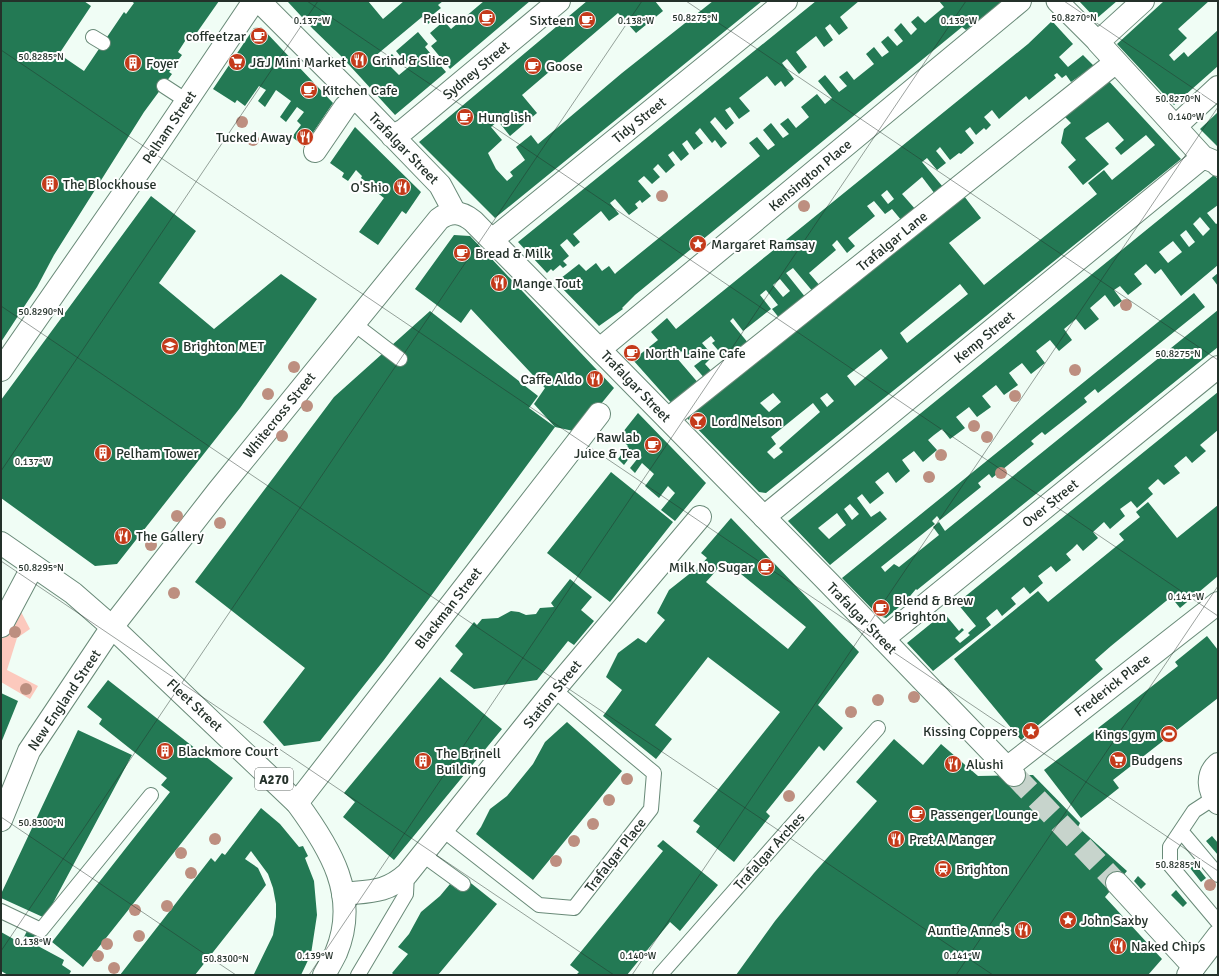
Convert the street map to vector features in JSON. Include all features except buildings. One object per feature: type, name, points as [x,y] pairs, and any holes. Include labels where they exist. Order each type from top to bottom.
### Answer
[{"type":"street","name":"Pelham Street","points":[[1,370],[187,101],[254,1]]},
{"type":"street","name":"Trafalgar Street","points":[[258,1],[355,97],[440,185],[455,213],[469,218],[492,240],[764,517],[1010,771]]},
{"type":"street","name":"Sydney Street","points":[[392,136],[404,130],[559,1]]},
{"type":"street","name":"Tidy Street","points":[[492,240],[786,1]]},
{"type":"street","name":"Kensington Place","points":[[600,349],[1020,1]]},
{"type":"street","points":[[1057,1],[1211,161]]},
{"type":"street","points":[[1098,42],[1143,1]]},
{"type":"street","name":"Trafalgar Lane","points":[[668,419],[1116,62]]},
{"type":"street","points":[[1176,126],[1218,88]]},
{"type":"street","points":[[315,151],[345,107],[355,97]]},
{"type":"street","name":"Kemp Street","points":[[764,517],[1211,161]]},
{"type":"street","name":"Whitecross Street","points":[[112,627],[218,491],[439,219],[446,214],[455,213]]},
{"type":"street","name":"Over Street","points":[[883,639],[1218,367]]},
{"type":"street","name":"Blackman Street","points":[[297,802],[599,414]]},
{"type":"street","name":"Station Street","points":[[343,894],[373,892],[386,889],[397,884],[407,874],[554,690],[700,517]]},
{"type":"street","name":"A270","points":[[1,543],[73,594],[112,627]]},
{"type":"street","points":[[1,626],[33,566]]},
{"type":"street","name":"Frederick Place","points":[[1010,771],[1218,602]]},
{"type":"street","name":"Fleet Street","points":[[112,627],[297,802],[316,828],[332,855],[339,873],[344,909],[340,940],[336,953],[324,975]]},
{"type":"street","name":"New England Street","points":[[1,820],[29,751],[112,627]]},
{"type":"street","points":[[1117,883],[1195,972],[1218,936]]},
{"type":"lane","points":[[164,86],[187,101]]},
{"type":"lane","points":[[353,323],[400,359]]},
{"type":"lane","name":"Trafalgar Place","points":[[443,830],[539,906],[574,908],[651,809],[654,773],[554,690]]},
{"type":"lane","name":"Trafalgar Arches","points":[[660,975],[878,728]]},
{"type":"lane","points":[[1215,786],[1194,811],[1170,847],[1170,865],[1218,922]]},
{"type":"lane","points":[[1,911],[41,930],[151,795]]},
{"type":"lane","points":[[1181,831],[1218,875]]},
{"type":"lane","points":[[423,855],[463,884]]},
{"type":"lane","points":[[358,975],[406,894],[407,874]]},
{"type":"shaded area","points":[[19,608],[30,629],[17,638],[7,670],[38,686],[30,699],[1,682],[1,640]]},
{"type":"tunnel","points":[[1014,775],[1117,883]]},
{"type":"place","name":"Pelicano","points":[[487,18]]},
{"type":"place","name":"Sixteen","points":[[587,20]]},
{"type":"place","name":"coffeetzar","points":[[259,36]]},
{"type":"place","name":"Grind & Slice","points":[[359,60]]},
{"type":"place","name":"J&J Mini Market","points":[[237,62]]},
{"type":"place","name":"Foyer","points":[[133,63]]},
{"type":"place","name":"Goose","points":[[533,66]]},
{"type":"place","name":"Kitchen Cafe","points":[[309,90]]},
{"type":"place","name":"Hunglish","points":[[465,117]]},
{"type":"place","name":"Tucked Away","points":[[305,137]]},
{"type":"place","name":"The Blockhouse","points":[[50,184]]},
{"type":"place","name":"O'Shio","points":[[402,187]]},
{"type":"place","name":"Margaret Ramsay","points":[[698,244]]},
{"type":"place","name":"Bread & Milk","points":[[462,253]]},
{"type":"place","name":"Mange Tout","points":[[499,283]]},
{"type":"place","name":"Brighton MET","points":[[170,346]]},
{"type":"place","name":"North Laine Cafe","points":[[632,353]]},
{"type":"place","name":"Caffe Aldo","points":[[595,379]]},
{"type":"place","name":"Lord Nelson","points":[[698,421]]},
{"type":"place","name":"Rawlab Juice & Tea","points":[[653,445]]},
{"type":"place","name":"Pelham Tower","points":[[103,453]]},
{"type":"place","name":"The Gallery","points":[[123,536]]},
{"type":"place","name":"Milk No Sugar","points":[[766,567]]},
{"type":"place","name":"Blend & Brew Brighton","points":[[881,608]]},
{"type":"place","name":"Kissing Coppers","points":[[1031,731]]},
{"type":"place","name":"Kings gym","points":[[1169,734]]},
{"type":"place","name":"Blackmore Court","points":[[165,751]]},
{"type":"place","name":"Budgens","points":[[1118,760]]},
{"type":"place","name":"The Brinell Building","points":[[423,761]]},
{"type":"place","name":"Alushi","points":[[953,764]]},
{"type":"place","name":"Passenger Lounge","points":[[917,814]]},
{"type":"place","name":"Pret A Manger","points":[[896,839]]},
{"type":"place","name":"Brighton","points":[[943,869]]},
{"type":"place","name":"John Saxby","points":[[1068,920]]},
{"type":"place","name":"Auntie Anne's","points":[[1023,930]]},
{"type":"place","name":"Naked Chips","points":[[1118,946]]}]
